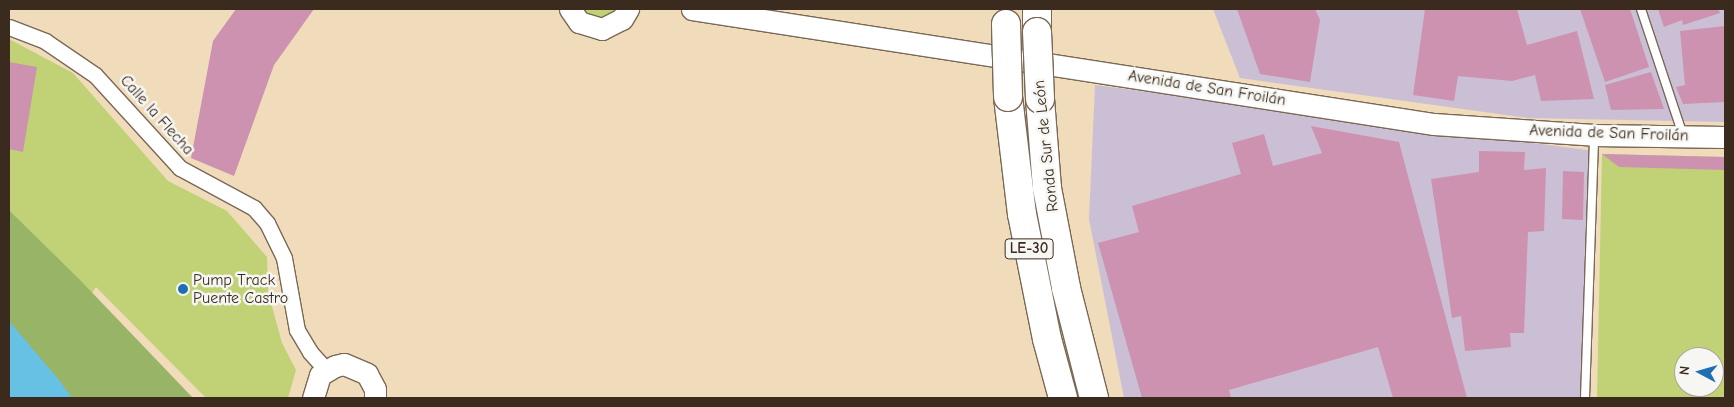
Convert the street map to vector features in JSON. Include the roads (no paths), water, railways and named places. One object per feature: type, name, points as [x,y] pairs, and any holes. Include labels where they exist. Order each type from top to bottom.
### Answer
[{"type":"highway","name":"Ronda Sur de León","points":[[1006,16],[1008,97],[1022,214],[1047,339],[1063,398]]},
{"type":"highway","name":"Ronda Sur de León","points":[[1037,20],[1040,99],[1047,188],[1066,288],[1094,398]]},
{"type":"street","points":[[570,9],[579,22],[602,29],[618,22],[628,9]]},
{"type":"street","name":"Avenida de San Froilán","points":[[692,9],[1434,124],[1594,135],[1725,137]]},
{"type":"street","name":"Calle la Flecha","points":[[9,27],[45,41],[95,75],[180,168],[254,208],[267,223],[284,258],[297,330],[310,352],[326,370]]},
{"type":"street","points":[[313,398],[316,382],[326,370],[344,364],[360,369],[372,381],[375,398]]},
{"type":"lane","points":[[1641,9],[1684,136]]},
{"type":"lane","points":[[1585,398],[1594,135]]},
{"type":"water","points":[[9,321],[59,380],[72,398],[9,398]]},
{"type":"place","name":"Pump Track Puente Castro","points":[[183,289]]}]
